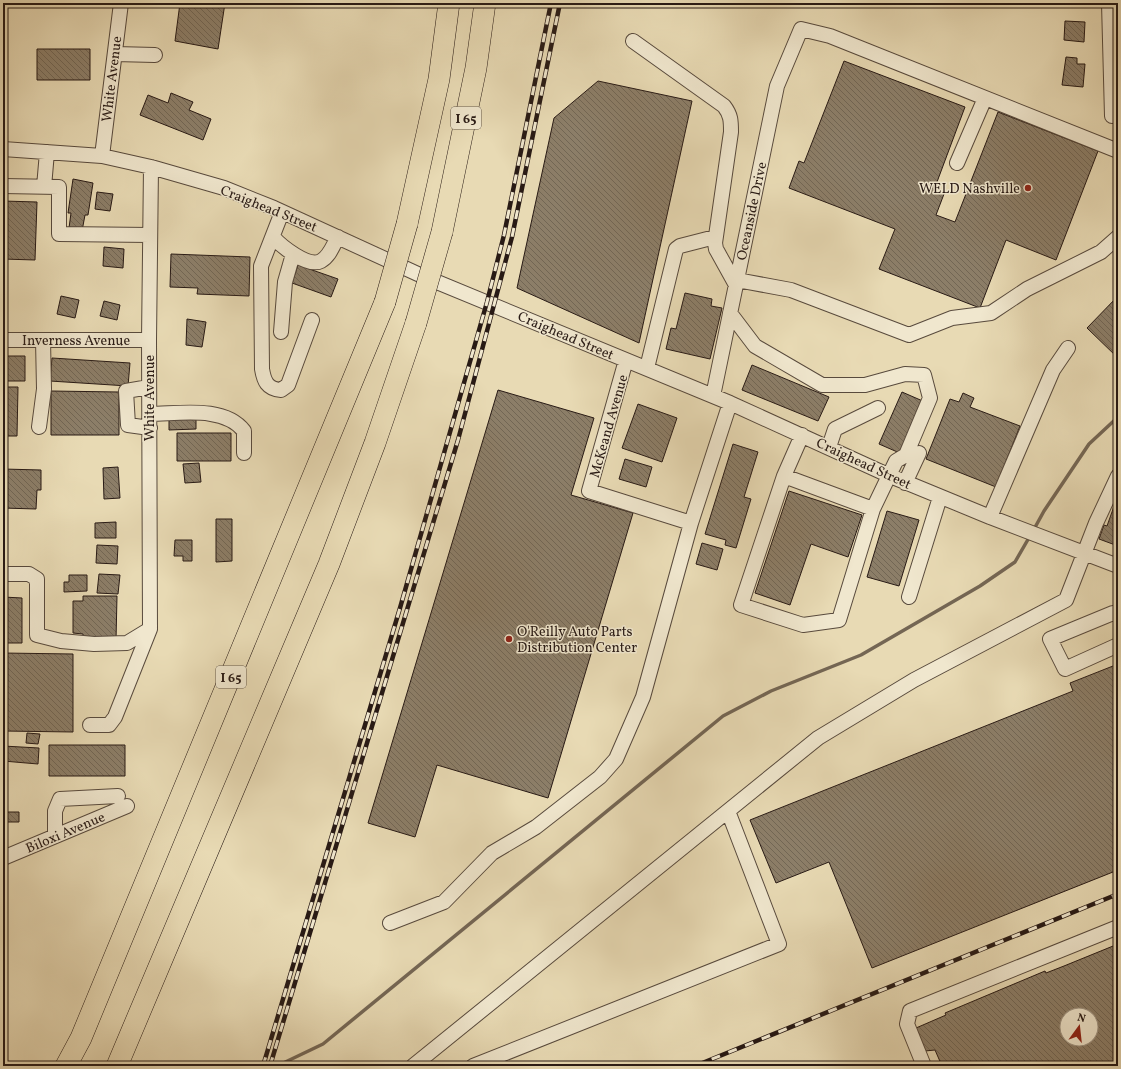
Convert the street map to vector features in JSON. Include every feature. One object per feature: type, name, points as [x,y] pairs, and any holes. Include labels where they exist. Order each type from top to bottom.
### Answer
[{"type":"highway","name":"I 65","points":[[70,1061],[200,752],[385,302],[407,224],[440,78],[449,3]]},
{"type":"highway","name":"I 65","points":[[120,1060],[329,564],[375,443],[416,323],[442,232],[476,68],[486,3]]},
{"type":"street","name":"White Avenue","points":[[102,156],[121,3]]},
{"type":"street","points":[[1109,3],[1112,116]]},
{"type":"street","name":"Oceanside Drive","points":[[713,396],[777,86],[801,29],[830,36],[984,98]]},
{"type":"street","points":[[633,41],[724,106],[732,120],[715,237],[716,249],[736,283],[791,290],[909,335],[952,318],[991,313],[1027,289],[1101,252],[1118,237]]},
{"type":"street","points":[[115,54],[155,55]]},
{"type":"street","points":[[957,163],[984,98],[1118,151]]},
{"type":"street","name":"Craighead Street","points":[[3,149],[102,156],[151,167],[224,188],[338,237],[420,276],[730,403],[905,483],[1118,566]]},
{"type":"street","points":[[44,187],[47,152]]},
{"type":"street","name":"White Avenue","points":[[150,629],[149,340],[151,167]]},
{"type":"street","points":[[3,186],[59,187],[59,234],[150,235]]},
{"type":"street","points":[[282,212],[273,237],[263,256],[261,266],[260,319],[264,380],[274,389],[281,390],[288,385],[312,320]]},
{"type":"street","points":[[273,237],[281,246],[293,254],[311,262],[321,261],[330,252],[338,237]]},
{"type":"street","points":[[647,368],[676,249],[715,237]]},
{"type":"street","points":[[281,332],[286,282],[293,254]]},
{"type":"street","points":[[730,313],[755,346],[822,386],[865,385],[905,374],[924,375],[930,398],[906,455],[896,461],[873,509],[839,620],[803,625],[741,605],[784,476],[802,435]]},
{"type":"street","name":"Inverness Avenue","points":[[3,340],[149,340]]},
{"type":"street","points":[[39,427],[44,389],[43,340]]},
{"type":"street","points":[[995,519],[1053,370],[1068,348]]},
{"type":"street","name":"McKeand Avenue","points":[[626,360],[589,492],[691,523]]},
{"type":"street","points":[[149,386],[126,391],[128,426],[199,413],[223,417],[234,421],[244,431],[244,453]]},
{"type":"street","points":[[390,923],[444,902],[492,853],[536,826],[600,777],[616,759],[643,697],[691,523],[730,403]]},
{"type":"street","points":[[829,447],[835,429],[878,408]]},
{"type":"street","points":[[905,483],[918,453]]},
{"type":"street","points":[[784,476],[873,509]]},
{"type":"street","points":[[412,1066],[818,738],[914,680],[1066,600],[1078,551],[1118,476]]},
{"type":"street","points":[[909,597],[940,497]]},
{"type":"street","points":[[3,574],[29,574],[37,579],[37,635],[61,641],[94,644],[127,643],[150,629]]},
{"type":"street","points":[[1118,615],[1113,613],[1050,639],[1065,669],[1118,645]]},
{"type":"street","points":[[90,725],[109,725],[115,717],[150,629]]},
{"type":"street","name":"Biloxi Avenue","points":[[3,858],[55,836],[122,801],[60,798],[55,811],[55,836]]},
{"type":"street","points":[[473,1066],[779,944],[728,811]]},
{"type":"street","points":[[924,1066],[906,1024],[910,1011],[1118,927]]},
{"type":"building","points":[[180,3],[225,3],[218,49],[175,41]]},
{"type":"building","points":[[3,17],[6,17],[3,115]]},
{"type":"building","points":[[1065,21],[1085,22],[1084,42],[1064,40]]},
{"type":"building","points":[[37,49],[90,49],[90,80],[37,80]]},
{"type":"building","points":[[1066,57],[1077,58],[1077,64],[1085,64],[1083,87],[1062,85]]},
{"type":"building","points":[[844,61],[965,107],[934,190],[944,194],[936,215],[955,222],[998,112],[1098,151],[1056,260],[1006,240],[980,308],[879,269],[895,229],[789,188],[799,161],[804,163]]},
{"type":"building","points":[[598,81],[692,101],[639,343],[517,288],[554,118]]},
{"type":"building","points":[[171,93],[193,102],[189,110],[211,119],[203,140],[140,115],[148,95],[168,103]]},
{"type":"building","points":[[73,179],[93,183],[88,215],[85,215],[82,231],[69,228],[71,213],[68,213]]},
{"type":"building","points":[[97,192],[113,194],[110,211],[95,209]]},
{"type":"building","points":[[3,201],[37,202],[35,260],[3,259]]},
{"type":"building","points":[[104,247],[124,249],[123,268],[103,266]]},
{"type":"building","points":[[171,254],[250,257],[249,296],[197,294],[198,288],[170,287]]},
{"type":"building","points":[[298,265],[338,279],[331,297],[292,283]]},
{"type":"building","points":[[685,293],[712,299],[711,306],[722,308],[710,359],[666,349],[671,328],[676,329]]},
{"type":"building","points":[[61,296],[79,300],[75,318],[57,314]]},
{"type":"building","points":[[1118,296],[1118,358],[1087,328]]},
{"type":"building","points":[[104,301],[120,305],[117,320],[100,316]]},
{"type":"building","points":[[187,319],[206,322],[202,347],[186,345]]},
{"type":"building","points":[[3,356],[25,356],[25,381],[3,381]]},
{"type":"building","points":[[52,358],[130,363],[128,386],[50,381]]},
{"type":"building","points":[[752,365],[829,397],[818,421],[742,390]]},
{"type":"building","points":[[3,387],[18,387],[17,436],[3,436]]},
{"type":"building","name":"O'Reilly Auto Parts Distribution Center","points":[[498,390],[594,418],[571,495],[633,513],[548,798],[437,765],[415,837],[368,823]]},
{"type":"building","points":[[51,391],[119,392],[119,435],[51,435]]},
{"type":"building","points":[[902,392],[925,402],[902,454],[879,444]]},
{"type":"building","points":[[963,393],[974,398],[970,407],[1020,426],[996,487],[926,459],[950,399],[959,402]]},
{"type":"building","points":[[638,404],[677,418],[662,462],[622,448]]},
{"type":"building","points":[[169,417],[196,417],[196,429],[169,430]]},
{"type":"building","points":[[177,433],[231,433],[231,461],[177,461]]},
{"type":"building","points":[[733,444],[758,452],[744,497],[751,499],[736,548],[725,545],[726,540],[705,534]]},
{"type":"building","points":[[625,459],[652,467],[646,487],[619,479]]},
{"type":"building","points":[[199,463],[201,482],[185,483],[183,464]]},
{"type":"building","points":[[118,467],[120,498],[104,499],[103,468]]},
{"type":"building","points":[[3,469],[41,470],[41,490],[37,490],[36,509],[3,508]]},
{"type":"building","points":[[789,491],[862,515],[848,557],[811,544],[790,605],[755,593]]},
{"type":"building","points":[[1118,495],[1118,546],[1099,539],[1104,525],[1107,526]]},
{"type":"building","points":[[887,511],[919,520],[899,586],[867,577]]},
{"type":"building","points":[[216,519],[232,519],[232,561],[216,562]]},
{"type":"building","points":[[116,522],[116,538],[95,538],[95,523]]},
{"type":"building","points":[[175,540],[192,540],[192,561],[183,561],[183,556],[174,556]]},
{"type":"building","points":[[702,543],[723,549],[717,570],[696,564]]},
{"type":"building","points":[[97,545],[118,546],[117,564],[96,563]]},
{"type":"building","points":[[99,574],[120,575],[118,594],[97,593]]},
{"type":"building","points":[[69,575],[87,575],[87,591],[64,592],[64,582],[69,582]]},
{"type":"building","points":[[83,596],[117,596],[116,640],[83,639],[83,634],[73,633],[73,601],[83,601]]},
{"type":"building","points":[[3,597],[22,598],[22,643],[3,643]]},
{"type":"building","points":[[3,653],[73,654],[73,732],[3,731]]},
{"type":"building","points":[[1118,664],[1118,870],[872,968],[829,862],[776,883],[750,820],[1073,691],[1070,683]]},
{"type":"building","points":[[27,733],[40,734],[38,744],[26,743]]},
{"type":"building","points":[[49,745],[125,745],[125,776],[49,776]]},
{"type":"building","points":[[3,746],[39,748],[38,764],[3,761]]},
{"type":"building","points":[[3,812],[19,812],[19,822],[3,822]]},
{"type":"building","points":[[1118,944],[1118,1066],[942,1066],[935,1050],[925,1051],[916,1028],[946,1015],[945,1013],[1045,971],[1046,973]]},
{"type":"waterway","points":[[1033,531],[1044,511],[1089,444],[1118,417]]},
{"type":"waterway","points":[[277,1066],[323,1044],[723,716],[771,691],[861,655],[980,586],[1015,562],[1030,536]]},
{"type":"railway","points":[[263,1066],[400,608],[487,302],[504,235],[551,3]]},
{"type":"railway","points":[[270,1066],[458,440],[512,237],[560,3]]},
{"type":"railway","points":[[695,1066],[1118,894]]},
{"type":"place","name":"WELD Nashville","points":[[1028,188]]},
{"type":"place","name":"O'Reilly Auto Parts Distribution Center","points":[[509,639]]}]
